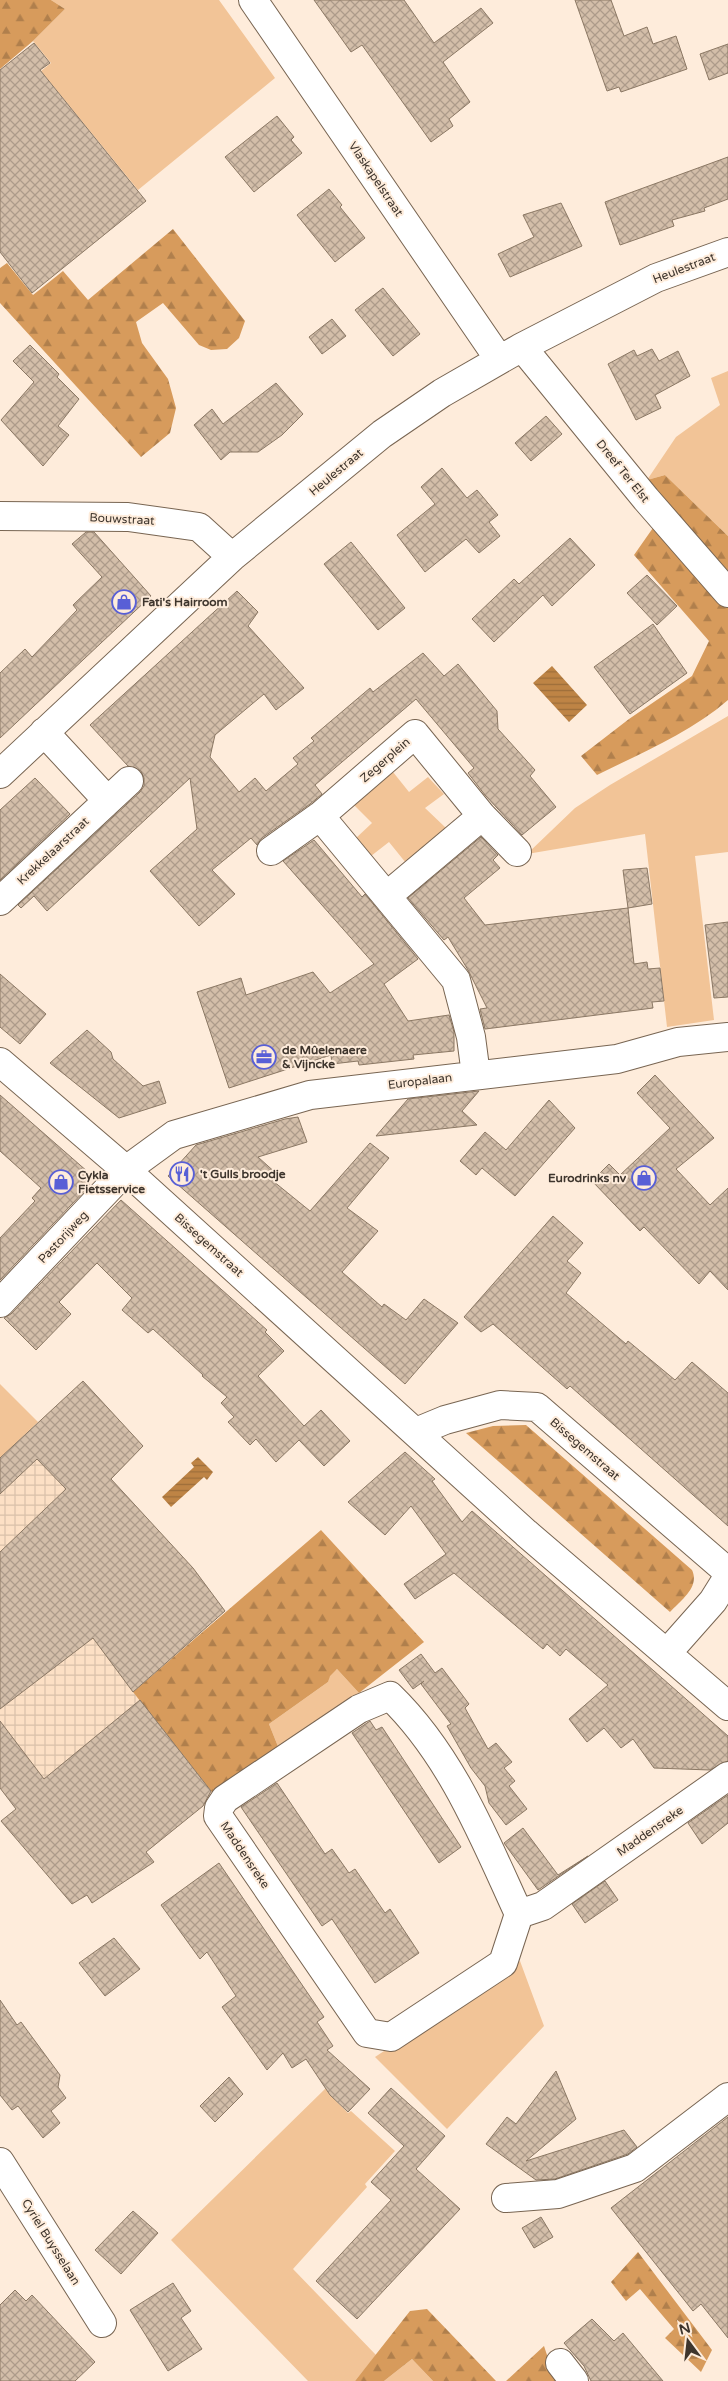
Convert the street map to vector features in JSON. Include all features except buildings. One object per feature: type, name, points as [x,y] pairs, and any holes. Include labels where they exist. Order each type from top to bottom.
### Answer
[{"type":"street","name":"Vlaskapelstraat","points":[[253,0],[511,353]]},
{"type":"street","name":"Heulestraat","points":[[0,774],[232,557],[382,434],[442,393],[511,353],[656,278],[728,252]]},
{"type":"street","name":"Dreef Ter Elst","points":[[511,353],[646,499],[728,593]]},
{"type":"street","name":"Bouwstraat","points":[[0,516],[128,517],[200,527],[232,557]]},
{"type":"street","points":[[44,732],[107,800]]},
{"type":"street","name":"Zegerplein","points":[[272,852],[320,816],[415,734],[482,816],[517,852]]},
{"type":"street","name":"Krekkelaarstraat","points":[[0,901],[129,781]]},
{"type":"street","points":[[320,816],[388,895],[456,980],[470,1037],[476,1075]]},
{"type":"street","points":[[388,895],[482,816]]},
{"type":"street","name":"Europalaan","points":[[126,1170],[174,1135],[310,1095],[617,1059],[678,1042],[728,1037]]},
{"type":"street","name":"Bissegemstraat","points":[[0,1062],[126,1170],[526,1533],[728,1706]]},
{"type":"street","name":"Pastorijweg","points":[[0,1303],[126,1170]]},
{"type":"street","name":"Bissegemstraat","points":[[416,1432],[445,1420],[500,1405],[537,1407],[728,1572]]},
{"type":"street","points":[[667,1653],[713,1601],[728,1577]]},
{"type":"street","name":"Maddensreke","points":[[390,1696],[411,1716],[450,1773],[483,1832],[519,1914],[504,1964],[391,2037],[366,2033],[218,1816],[219,1808],[225,1799],[359,1709],[390,1696]]},
{"type":"street","name":"Maddensreke","points":[[519,1914],[543,1906],[728,1776]]},
{"type":"street","points":[[506,2198],[558,2194],[635,2168],[728,2097]]},
{"type":"street","name":"Cyriel Buysselaan","points":[[0,2162],[102,2322]]},
{"type":"shaded area","points":[[51,0],[219,0],[275,78],[138,190],[41,71],[51,63],[33,41],[65,9]]},
{"type":"shaded area","points":[[728,371],[728,536],[665,475],[647,480],[676,437],[720,405],[711,378]]},
{"type":"shaded area","points":[[552,666],[587,705],[569,722],[533,683]]},
{"type":"shaded area","points":[[728,716],[728,852],[695,856],[714,1020],[667,1027],[645,834],[527,854],[575,808],[610,785]]},
{"type":"shaded area","points":[[393,772],[409,792],[428,777],[444,794],[425,808],[446,828],[406,863],[389,842],[371,856],[355,839],[372,823],[353,804]]},
{"type":"shaded area","points":[[83,1381],[143,1446],[111,1479],[193,1568],[225,1611],[133,1692],[215,1796],[146,1852],[0,1788],[0,1458]]},
{"type":"shaded area","points":[[0,1384],[38,1422],[0,1458]]},
{"type":"shaded area","points":[[198,1457],[213,1472],[207,1480],[204,1477],[171,1507],[162,1497],[194,1467],[191,1463]]},
{"type":"shaded area","points":[[337,1669],[359,1693],[279,1749],[269,1724],[328,1682],[329,1676]]},
{"type":"shaded area","points":[[520,1961],[544,2026],[447,2129],[375,2057]]},
{"type":"shaded area","points":[[326,2088],[337,2098],[335,2100],[348,2113],[351,2111],[395,2151],[365,2184],[367,2187],[293,2269],[376,2355],[355,2381],[308,2381],[171,2240]]},
{"type":"shaded area","points":[[412,2359],[433,2381],[384,2381]]},
{"type":"green space","points":[[0,0],[51,0],[65,9],[33,41],[0,69]]},
{"type":"green space","points":[[173,229],[245,321],[239,338],[227,349],[211,350],[199,345],[163,303],[136,322],[142,343],[168,379],[176,408],[170,433],[141,457],[0,303],[0,268],[7,263],[33,295],[63,271],[88,300]]},
{"type":"green space","points":[[665,475],[728,536],[728,571],[647,480]]},
{"type":"green space","points":[[655,525],[728,606],[728,700],[698,723],[597,775],[581,756],[629,719],[692,676],[709,641],[634,555]]},
{"type":"green space","points":[[526,1425],[692,1570],[694,1576],[691,1588],[670,1612],[466,1433],[493,1426]]},
{"type":"green space","points":[[321,1530],[424,1642],[359,1693],[337,1669],[330,1676],[328,1682],[269,1724],[279,1749],[215,1796],[133,1692]]},
{"type":"green space","points":[[638,2252],[712,2350],[701,2372],[665,2338],[674,2329],[640,2289],[626,2301],[611,2282]]},
{"type":"green space","points":[[427,2309],[496,2381],[433,2381],[412,2359],[384,2381],[355,2381],[410,2311]]},
{"type":"green space","points":[[544,2346],[550,2364],[563,2381],[506,2381]]},
{"type":"place","name":"Fati's Hairroom","points":[[124,602]]},
{"type":"place","name":"de Mûelenaere & Vijncke","points":[[264,1057]]},
{"type":"place","name":"'t Gulls broodje","points":[[182,1174]]},
{"type":"place","name":"Eurodrinks nv","points":[[644,1178]]},
{"type":"place","name":"Cykla Fietsservice","points":[[61,1182]]}]
